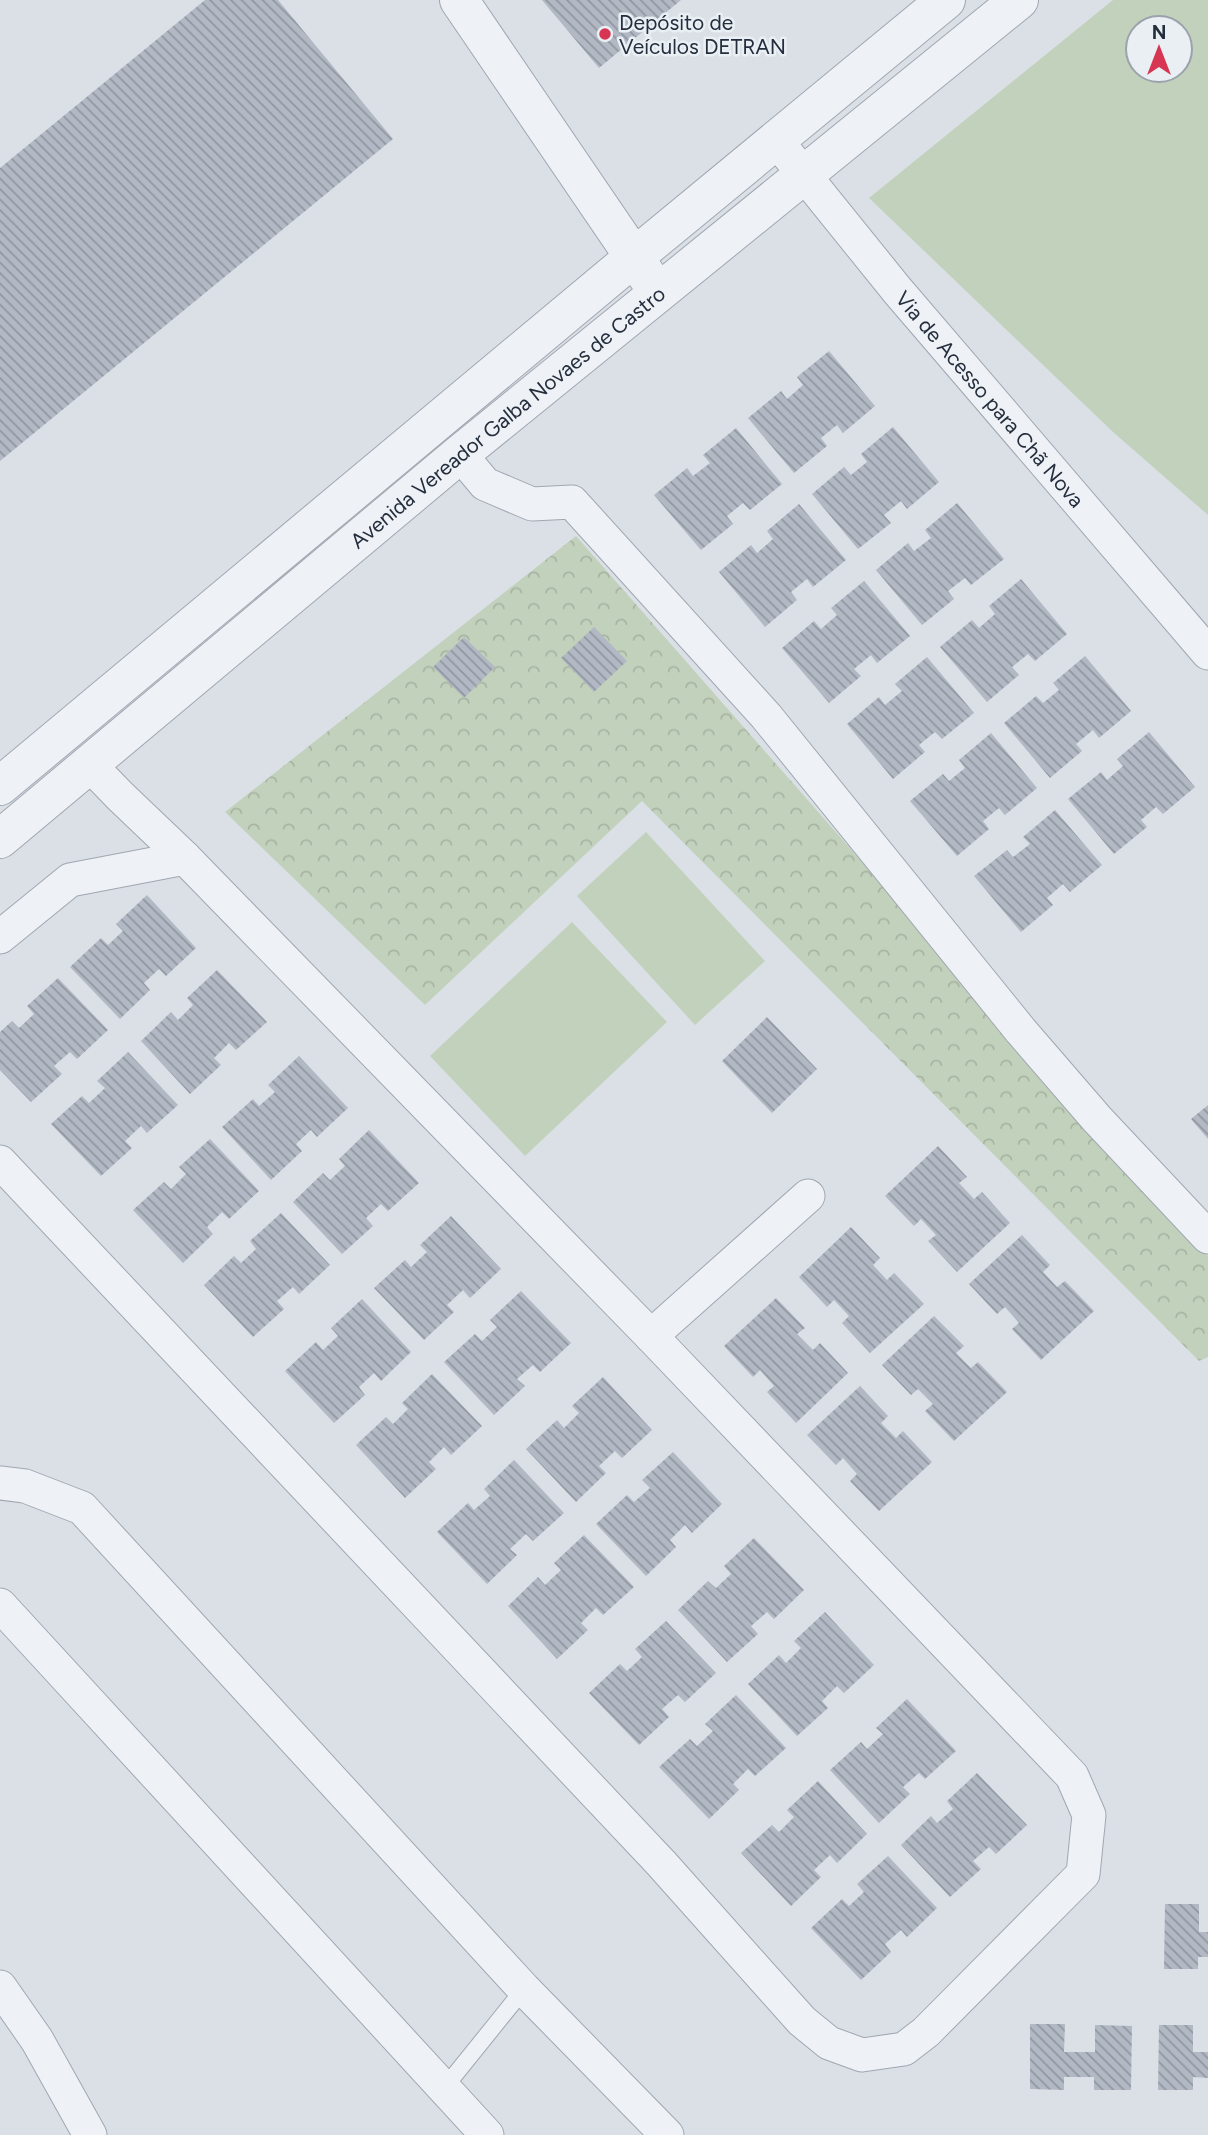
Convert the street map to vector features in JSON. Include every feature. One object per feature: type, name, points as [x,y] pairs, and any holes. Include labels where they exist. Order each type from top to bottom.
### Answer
[{"type":"street","points":[[458,0],[659,293]]},
{"type":"street","name":"Avenida Vereador Galba Novaes de Castro","points":[[0,786],[946,0]]},
{"type":"street","name":"Avenida Vereador Galba Novaes de Castro","points":[[0,839],[460,454],[1019,0]]},
{"type":"street","name":"Via de Acesso para Chã Nova","points":[[776,140],[897,290],[1208,653]]},
{"type":"street","points":[[460,454],[485,484],[532,504],[572,502],[766,716],[1021,1031],[1097,1119],[1208,1237]]},
{"type":"street","points":[[0,1162],[651,1852],[802,2021],[829,2043],[862,2056],[904,2049],[926,2032],[1083,1874],[1089,1815],[1072,1776],[651,1335],[185,858],[90,765]]},
{"type":"street","points":[[0,937],[70,880],[185,858]]},
{"type":"street","points":[[651,1335],[808,1196]]},
{"type":"street","points":[[0,1483],[25,1486],[82,1508],[524,1989],[667,2135]]},
{"type":"street","points":[[0,1605],[488,2135]]},
{"type":"street","points":[[0,1987],[37,2040],[90,2135]]},
{"type":"lane","points":[[445,2087],[524,1989]]},
{"type":"green space","points":[[1113,0],[1208,0],[1208,515],[1113,432],[869,198]]},
{"type":"green space","points":[[576,536],[1208,1256],[1208,1357],[1199,1361],[642,801],[425,1005],[225,812]]},
{"type":"green space","points":[[646,832],[765,961],[695,1025],[577,896]]},
{"type":"green space","points":[[572,922],[667,1022],[525,1156],[430,1056]]},
{"type":"building","points":[[205,0],[278,0],[393,139],[0,461],[0,168]]},
{"type":"building","name":"Depósito de Veículos DETRAN","points":[[542,0],[681,0],[599,68]]},
{"type":"building","points":[[829,351],[875,406],[843,433],[837,425],[821,438],[827,446],[794,473],[748,418],[781,391],[787,399],[803,385],[797,377]]},
{"type":"building","points":[[893,427],[939,482],[907,509],[901,501],[884,515],[891,523],[858,549],[812,494],[844,467],[851,475],[867,462],[861,454]]},
{"type":"building","points":[[736,428],[782,484],[750,510],[743,503],[727,516],[733,524],[701,550],[654,495],[687,468],[693,476],[710,463],[703,455]]},
{"type":"building","points":[[957,503],[1004,559],[971,585],[965,578],[948,591],[954,599],[922,625],[876,570],[908,543],[914,551],[931,538],[925,530]]},
{"type":"building","points":[[799,504],[846,560],[813,587],[807,579],[791,592],[797,600],[765,627],[719,572],[751,545],[757,553],[773,539],[767,531]]},
{"type":"building","points":[[1021,579],[1067,634],[1035,661],[1028,654],[1012,667],[1019,675],[987,702],[940,647],[972,620],[979,628],[995,614],[989,606]]},
{"type":"building","points":[[864,581],[910,636],[877,663],[871,655],[854,669],[861,676],[829,703],[782,648],[814,621],[821,629],[837,615],[831,608]]},
{"type":"building","points":[[594,627],[627,661],[594,692],[561,658]]},
{"type":"building","points":[[464,637],[495,667],[464,698],[433,667]]},
{"type":"building","points":[[1085,656],[1131,711],[1099,738],[1093,730],[1076,744],[1082,751],[1050,778],[1004,723],[1036,696],[1043,703],[1059,690],[1053,683]]},
{"type":"building","points":[[927,657],[974,713],[942,739],[935,732],[919,745],[925,752],[893,779],[847,724],[879,697],[885,705],[902,691],[895,684]]},
{"type":"building","points":[[1149,732],[1195,787],[1163,814],[1156,807],[1141,820],[1147,827],[1114,854],[1068,799],[1101,772],[1107,780],[1123,766],[1117,759]]},
{"type":"building","points":[[991,733],[1037,788],[1005,815],[999,808],[983,821],[989,829],[957,856],[910,801],[943,774],[949,781],[965,768],[959,760]]},
{"type":"building","points":[[1055,810],[1102,865],[1070,892],[1063,884],[1047,898],[1053,905],[1021,932],[974,876],[1007,850],[1013,857],[1030,844],[1023,837]]},
{"type":"building","points":[[147,895],[196,948],[166,976],[159,969],[144,983],[150,990],[120,1019],[70,967],[101,938],[108,945],[123,931],[116,924]]},
{"type":"building","points":[[217,970],[267,1022],[236,1050],[229,1043],[214,1058],[221,1065],[190,1094],[141,1041],[171,1012],[178,1020],[193,1005],[187,998]]},
{"type":"building","points":[[58,978],[108,1030],[77,1059],[70,1052],[54,1066],[62,1074],[31,1102],[0,1070],[0,1032],[12,1021],[19,1028],[34,1014],[27,1006]]},
{"type":"building","points":[[767,1017],[817,1069],[772,1113],[722,1061]]},
{"type":"building","points":[[128,1052],[178,1105],[147,1133],[141,1126],[125,1141],[132,1148],[101,1176],[51,1124],[82,1096],[89,1103],[105,1088],[97,1081]]},
{"type":"building","points":[[299,1056],[348,1108],[317,1137],[311,1130],[296,1144],[302,1151],[271,1180],[222,1127],[253,1099],[259,1106],[275,1092],[268,1085]]},
{"type":"building","points":[[1208,1105],[1208,1139],[1191,1119]]},
{"type":"building","points":[[369,1130],[419,1183],[388,1211],[381,1204],[366,1218],[373,1226],[342,1254],[293,1202],[323,1173],[330,1180],[345,1166],[339,1159]]},
{"type":"building","points":[[210,1139],[259,1191],[229,1219],[222,1212],[207,1227],[213,1234],[183,1263],[133,1210],[164,1182],[171,1189],[186,1174],[179,1167]]},
{"type":"building","points":[[938,1146],[967,1177],[959,1183],[974,1199],[982,1192],[1010,1223],[957,1272],[928,1241],[936,1235],[921,1219],[914,1226],[885,1196]]},
{"type":"building","points":[[281,1213],[330,1265],[299,1294],[293,1287],[277,1301],[284,1309],[253,1337],[204,1285],[234,1256],[241,1263],[256,1249],[250,1241]]},
{"type":"building","points":[[451,1216],[501,1269],[470,1298],[463,1290],[447,1305],[454,1312],[424,1340],[374,1288],[405,1260],[411,1267],[427,1252],[420,1245]]},
{"type":"building","points":[[851,1227],[880,1258],[873,1265],[887,1280],[894,1273],[924,1304],[870,1353],[842,1323],[849,1316],[834,1300],[827,1307],[799,1277]]},
{"type":"building","points":[[1022,1235],[1050,1265],[1043,1272],[1057,1287],[1065,1281],[1094,1311],[1041,1360],[1012,1329],[1019,1323],[1005,1307],[997,1314],[969,1284]]},
{"type":"building","points":[[521,1291],[571,1343],[540,1372],[533,1365],[517,1379],[525,1386],[494,1415],[444,1362],[475,1334],[482,1341],[497,1327],[490,1320]]},
{"type":"building","points":[[776,1298],[805,1328],[797,1334],[813,1350],[820,1343],[848,1373],[796,1423],[767,1392],[774,1386],[760,1370],[753,1377],[724,1346]]},
{"type":"building","points":[[362,1299],[411,1352],[381,1381],[374,1373],[359,1387],[365,1395],[334,1423],[285,1371],[316,1342],[323,1350],[338,1336],[331,1328]]},
{"type":"building","points":[[934,1316],[964,1346],[956,1353],[971,1368],[978,1362],[1007,1392],[954,1441],[925,1411],[933,1404],[918,1389],[911,1395],[882,1365]]},
{"type":"building","points":[[432,1374],[482,1426],[451,1455],[444,1447],[429,1462],[436,1469],[405,1498],[356,1445],[386,1417],[393,1424],[408,1409],[402,1403]]},
{"type":"building","points":[[603,1377],[652,1430],[622,1458],[615,1451],[599,1466],[606,1473],[576,1502],[526,1449],[557,1420],[564,1428],[579,1413],[572,1406]]},
{"type":"building","points":[[860,1386],[888,1416],[881,1423],[896,1438],[903,1431],[932,1462],[879,1511],[850,1481],[857,1474],[843,1458],[836,1465],[807,1435]]},
{"type":"building","points":[[673,1452],[722,1504],[692,1533],[685,1525],[670,1540],[676,1547],[646,1576],[596,1524],[627,1495],[634,1502],[650,1488],[642,1480]]},
{"type":"building","points":[[514,1460],[564,1513],[533,1541],[526,1534],[510,1549],[517,1555],[487,1584],[437,1532],[468,1503],[474,1510],[490,1496],[484,1489]]},
{"type":"building","points":[[584,1535],[634,1587],[603,1615],[596,1608],[581,1623],[588,1630],[557,1659],[508,1606],[538,1577],[545,1585],[561,1570],[554,1563]]},
{"type":"building","points":[[754,1538],[804,1590],[774,1619],[767,1612],[751,1626],[758,1634],[727,1662],[678,1610],[708,1581],[716,1588],[731,1574],[724,1566]]},
{"type":"building","points":[[825,1612],[874,1665],[844,1693],[837,1686],[822,1701],[828,1708],[797,1736],[748,1684],[779,1655],[786,1663],[801,1648],[794,1641]]},
{"type":"building","points":[[666,1621],[716,1673],[685,1702],[678,1695],[662,1709],[669,1717],[639,1745],[589,1693],[620,1664],[627,1671],[642,1657],[635,1649]]},
{"type":"building","points":[[736,1695],[786,1748],[755,1776],[748,1769],[733,1784],[739,1790],[709,1819],[659,1767],[690,1739],[697,1746],[713,1731],[705,1724]]},
{"type":"building","points":[[907,1699],[956,1751],[925,1779],[919,1773],[903,1787],[910,1794],[879,1823],[830,1770],[861,1742],[867,1749],[883,1734],[876,1728]]},
{"type":"building","points":[[977,1773],[1027,1825],[996,1854],[989,1847],[973,1861],[981,1869],[950,1897],[901,1845],[931,1816],[937,1823],[953,1809],[947,1801]]},
{"type":"building","points":[[818,1781],[867,1834],[837,1863],[830,1855],[814,1870],[821,1877],[791,1906],[741,1853],[772,1825],[779,1832],[794,1817],[787,1810]]},
{"type":"building","points":[[888,1856],[937,1908],[907,1937],[901,1930],[885,1944],[891,1952],[861,1980],[811,1928],[842,1899],[849,1906],[864,1892],[857,1884]]},
{"type":"building","points":[[1165,1904],[1199,1904],[1199,1932],[1208,1932],[1208,1957],[1198,1957],[1198,1969],[1164,1969]]},
{"type":"building","points":[[1030,2024],[1065,2024],[1064,2052],[1095,2052],[1095,2025],[1132,2026],[1131,2090],[1094,2090],[1094,2077],[1064,2077],[1064,2090],[1030,2089]]},
{"type":"building","points":[[1159,2025],[1193,2025],[1193,2052],[1208,2052],[1208,2078],[1193,2077],[1193,2090],[1158,2090]]},
{"type":"place","name":"Depósito de Veículos DETRAN","points":[[605,34]]}]
